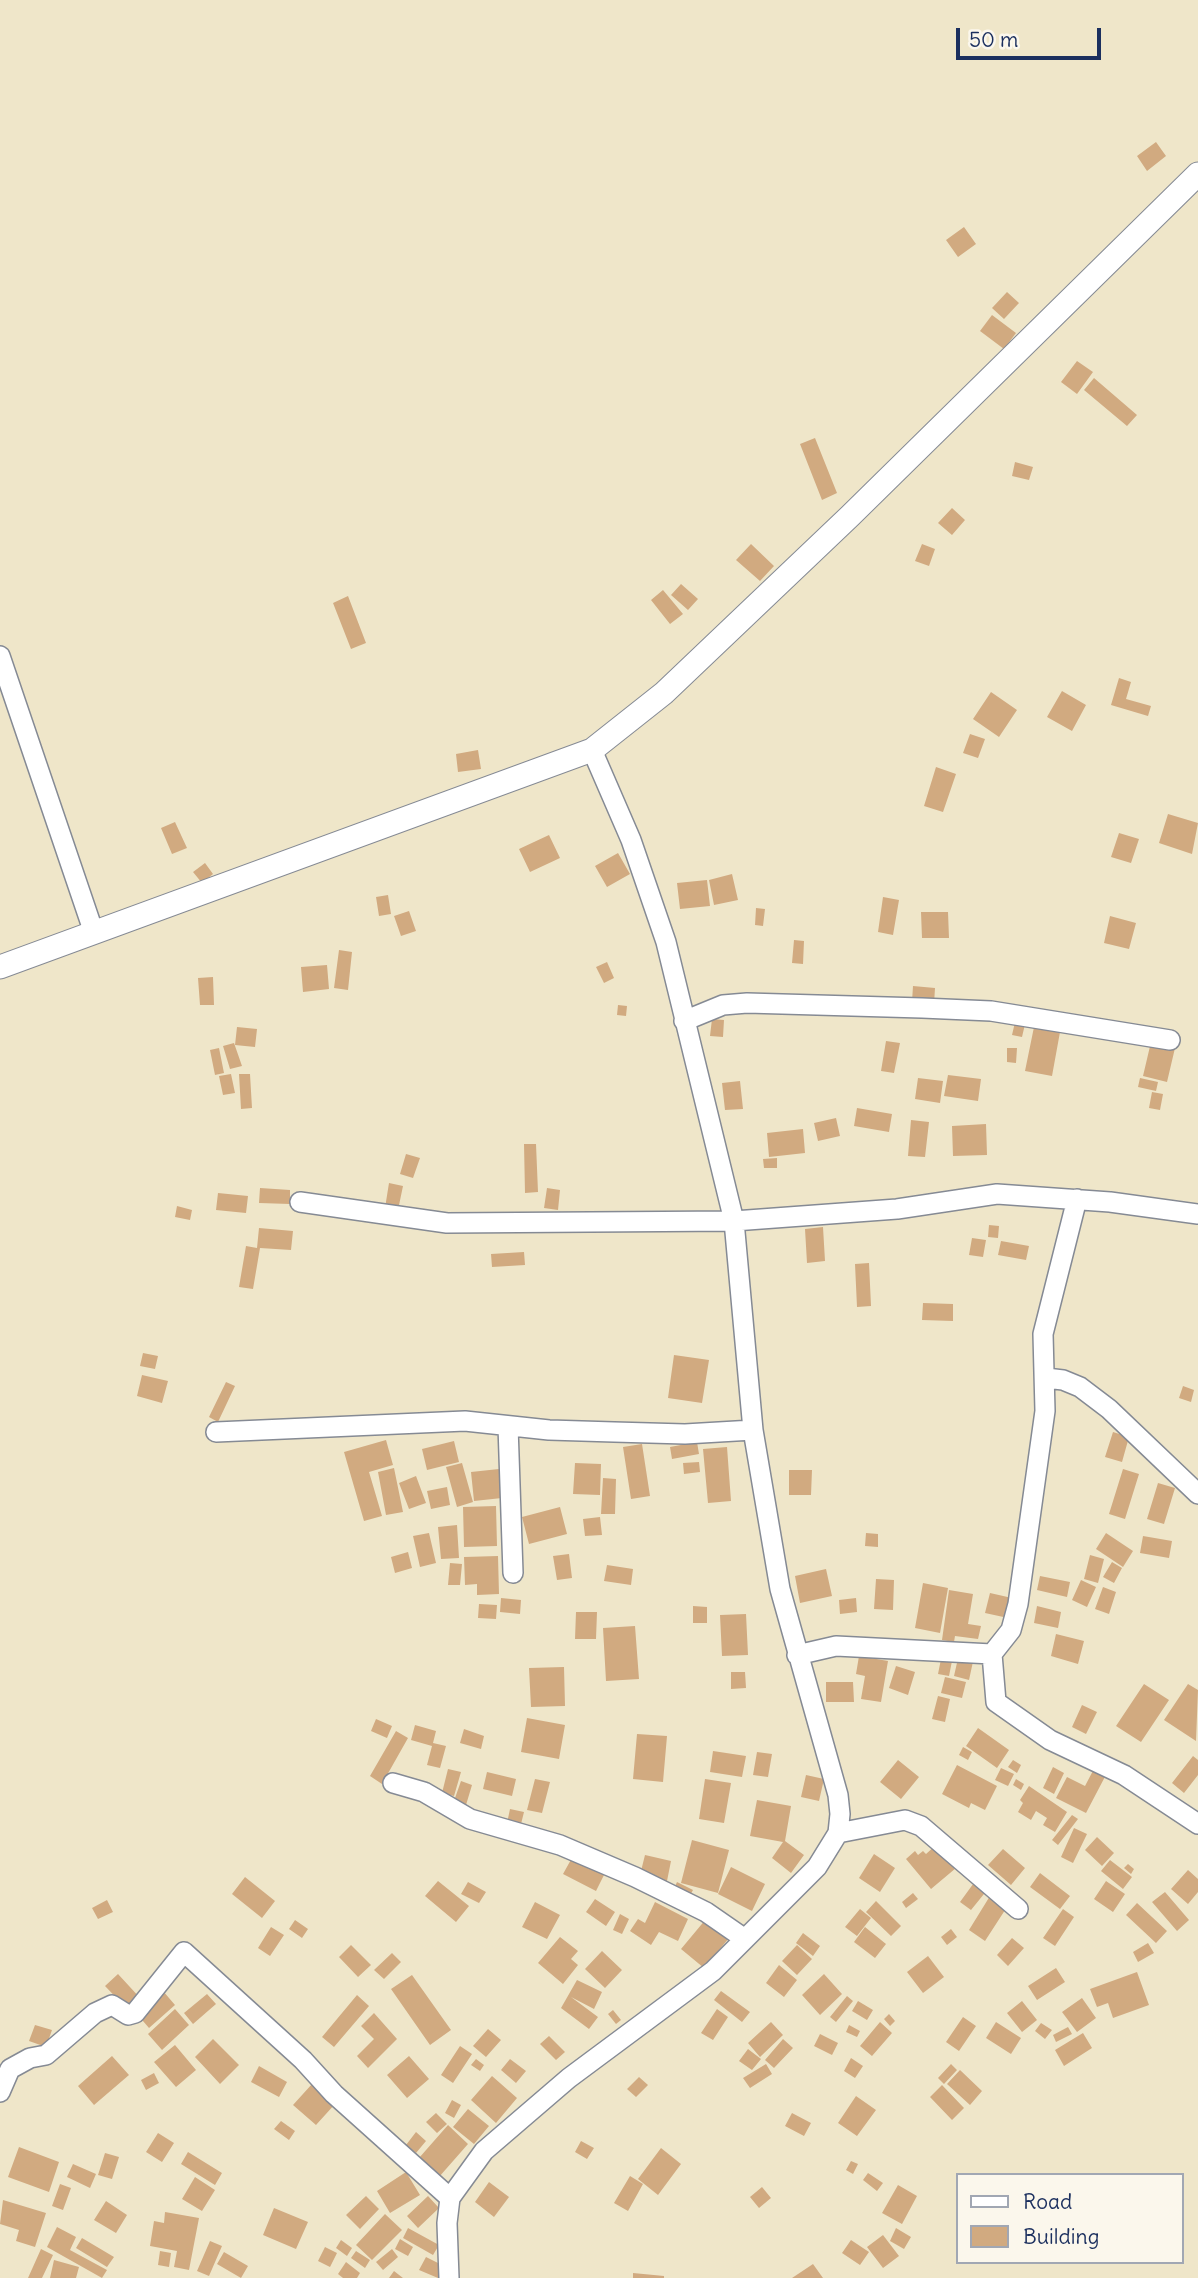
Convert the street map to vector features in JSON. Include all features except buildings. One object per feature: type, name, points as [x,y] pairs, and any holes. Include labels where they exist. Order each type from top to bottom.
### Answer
[{"type":"street","points":[[0,967],[593,750],[664,693],[850,516],[1198,174]]},
{"type":"street","points":[[0,656],[94,933]]},
{"type":"street","points":[[449,2278],[447,2223],[450,2198],[484,2151],[569,2078],[713,1972],[817,1867],[838,1833],[841,1814],[780,1589],[753,1430],[734,1221],[662,929],[631,840],[593,750]]},
{"type":"street","points":[[684,1021],[723,1005],[747,1003],[922,1007],[991,1012],[1170,1040]]},
{"type":"street","points":[[300,1202],[447,1223],[734,1221],[897,1209],[997,1194],[1077,1199],[1198,1214]]},
{"type":"street","points":[[1077,1199],[1043,1334],[1045,1411],[1018,1604],[1011,1630],[992,1654],[996,1702],[1051,1740],[1124,1775],[1198,1824]]},
{"type":"street","points":[[1046,1378],[1063,1380],[1080,1387],[1109,1409],[1198,1494]]},
{"type":"street","points":[[216,1432],[465,1421],[508,1426],[673,1434],[753,1430]]},
{"type":"street","points":[[508,1426],[513,1573]]},
{"type":"street","points":[[797,1656],[836,1646],[992,1654]]},
{"type":"street","points":[[393,1783],[424,1792],[470,1818],[560,1844],[635,1877],[706,1912],[745,1939]]},
{"type":"street","points":[[838,1833],[905,1820],[922,1826],[1018,1909]]},
{"type":"street","points":[[0,2092],[10,2069],[30,2058],[46,2055],[95,2013],[112,2005],[128,2015],[135,2013],[184,1952],[303,2060],[334,2094],[450,2198]]}]
